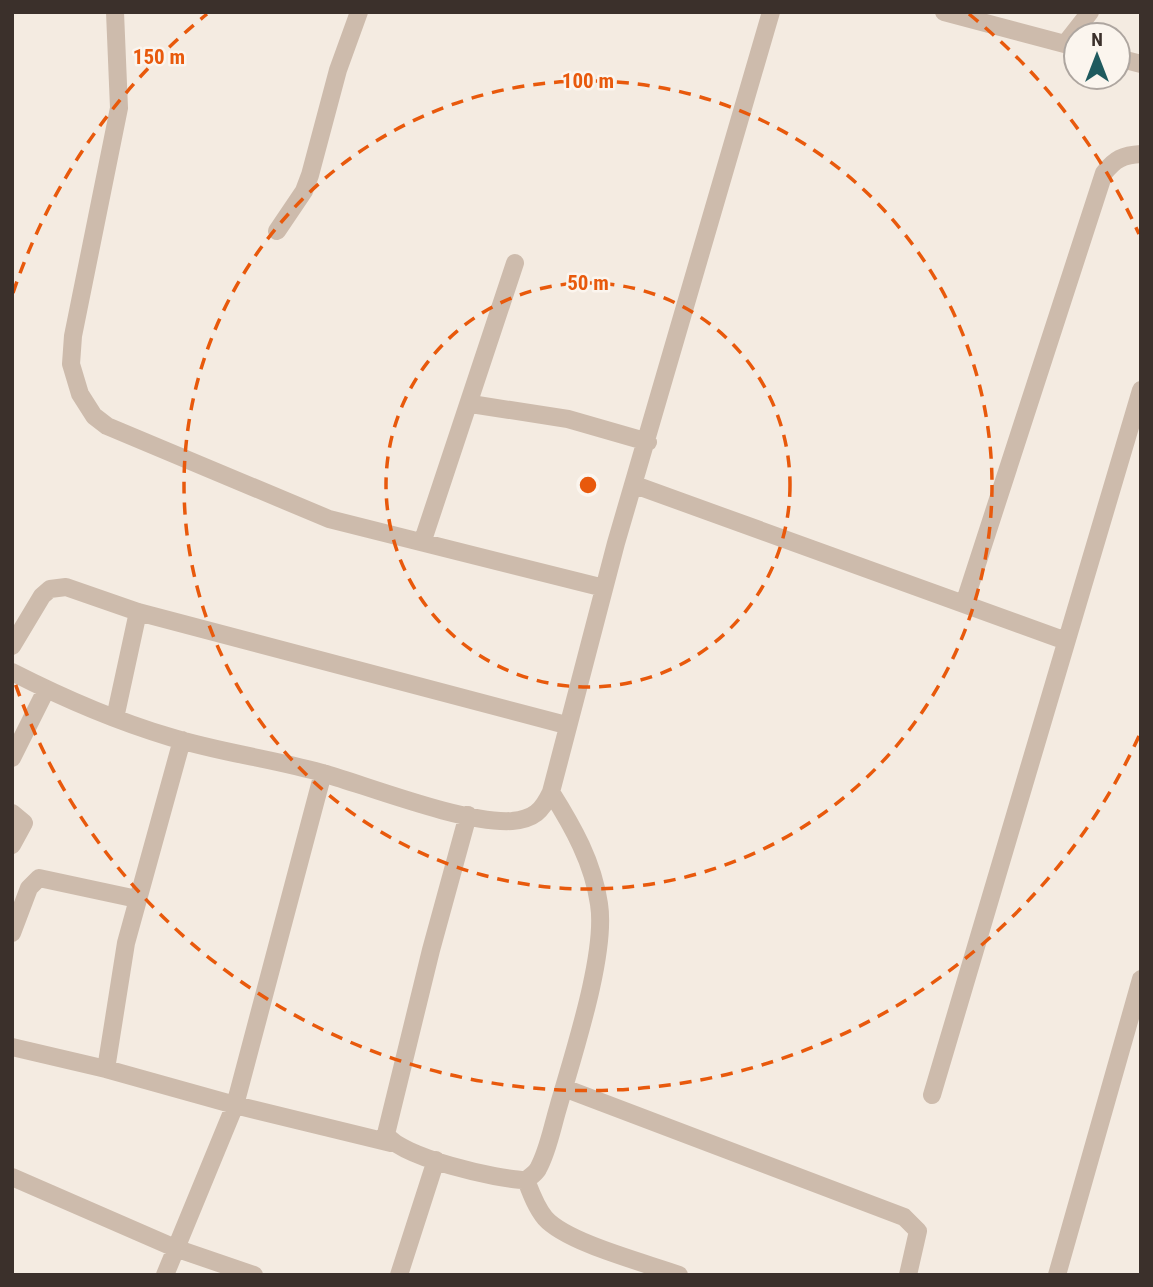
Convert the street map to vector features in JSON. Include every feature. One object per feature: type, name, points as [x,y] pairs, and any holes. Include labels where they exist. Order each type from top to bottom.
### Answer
[{"type":"street","points":[[115,12],[119,108],[73,336],[71,364],[80,394],[94,416],[107,426],[211,472],[329,519],[366,530],[423,540],[604,587]]},
{"type":"street","points":[[277,231],[304,191],[310,175],[338,70],[359,12]]},
{"type":"street","points":[[12,672],[46,690],[115,718],[182,740],[323,773],[468,815],[511,821],[531,818],[543,810],[551,792],[566,725],[604,587],[771,12]]},
{"type":"street","points":[[944,12],[1062,43]]},
{"type":"street","points":[[964,604],[1104,173],[1114,160],[1141,154]]},
{"type":"street","points":[[423,540],[471,404],[515,262]]},
{"type":"street","points":[[932,1095],[1141,390]]},
{"type":"street","points":[[471,404],[568,419],[648,442]]},
{"type":"street","points":[[635,485],[1066,641]]},
{"type":"street","points":[[12,646],[42,596],[58,586],[138,612],[566,725]]},
{"type":"street","points":[[115,718],[138,612]]},
{"type":"street","points":[[12,758],[46,690]]},
{"type":"street","points":[[106,1069],[126,943],[182,740]]},
{"type":"street","points":[[165,1275],[235,1105],[323,773]]},
{"type":"street","points":[[12,1047],[391,1143],[436,1160],[526,1180],[536,1173],[542,1160],[564,1088],[592,977],[600,907],[585,852],[571,823],[551,792]]},
{"type":"street","points":[[12,813],[24,823],[12,845]]},
{"type":"street","points":[[391,1143],[386,1134],[387,1121],[468,815]]},
{"type":"street","points":[[12,933],[29,888],[39,878],[138,899]]},
{"type":"street","points":[[1057,1275],[1141,979]]},
{"type":"street","points":[[564,1088],[904,1217],[918,1231],[908,1275]]},
{"type":"street","points":[[399,1275],[436,1160]]},
{"type":"street","points":[[12,1177],[175,1248],[254,1275]]},
{"type":"street","points":[[526,1180],[535,1201],[551,1224],[577,1239],[679,1275]]}]
